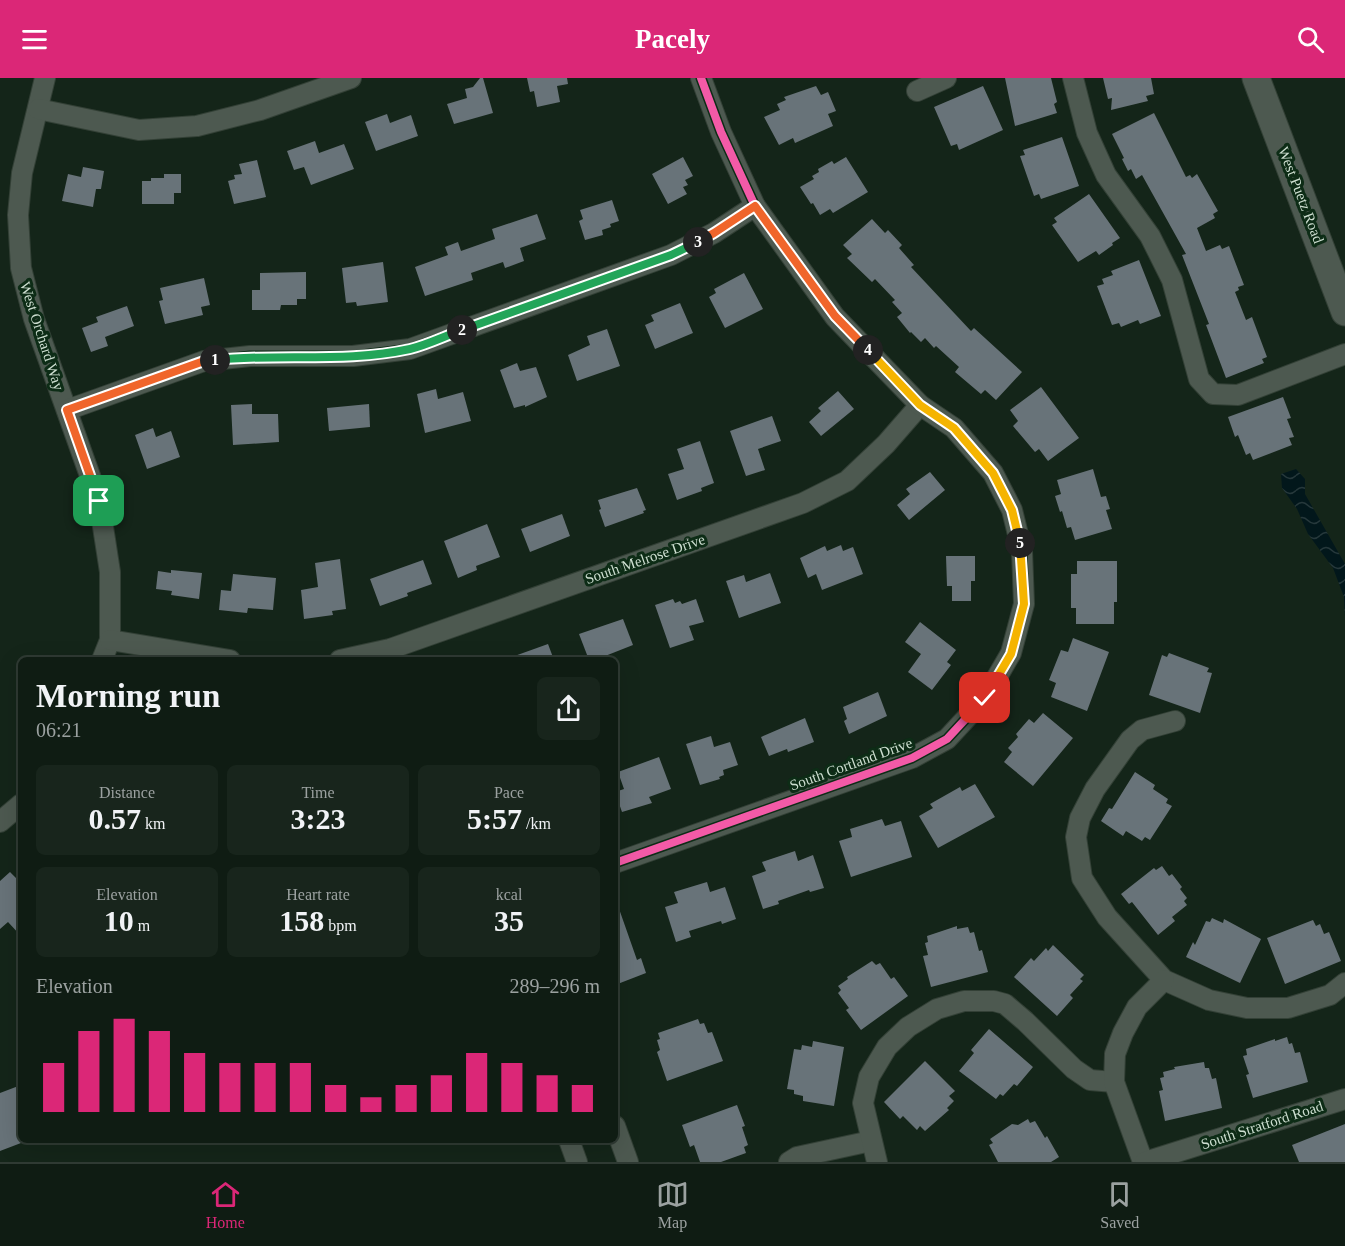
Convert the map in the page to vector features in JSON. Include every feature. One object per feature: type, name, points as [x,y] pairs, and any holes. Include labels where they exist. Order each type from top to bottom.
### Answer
[{"type":"street","name":"West Orchard Way","points":[[45,78],[22,173],[18,215],[21,268],[34,319],[99,501],[110,572],[110,640],[103,657]]},
{"type":"street","points":[[38,109],[139,130],[197,126],[260,110],[351,78]]},
{"type":"street","name":"South Cortland Drive","points":[[618,862],[912,758],[947,738],[985,698],[1011,654],[1024,604],[1022,550],[1012,510],[993,473],[954,428],[920,405],[835,316],[755,206],[721,132],[701,78]]},
{"type":"street","points":[[917,91],[946,78]]},
{"type":"street","points":[[1073,78],[1087,133],[1106,175],[1150,236],[1172,280],[1199,379],[1213,394],[1238,395],[1345,354]]},
{"type":"street","name":"West Puetz Road","points":[[1256,78],[1345,312]]},
{"type":"street","points":[[67,410],[204,361],[250,356],[353,356],[410,349],[671,255],[714,233],[755,206]]},
{"type":"street","name":"South Melrose Drive","points":[[352,657],[390,648],[803,503],[847,481],[886,444],[920,405]]},
{"type":"street","points":[[110,640],[212,657]]},
{"type":"street","points":[[1175,721],[1142,730],[1130,740],[1087,803],[1080,818],[1076,837],[1082,878],[1107,917],[1164,980],[1209,1000],[1248,1008],[1288,1008],[1330,995],[1345,983]]},
{"type":"street","points":[[0,822],[18,808]]},
{"type":"street","points":[[1144,1162],[1114,1082],[1115,1054],[1137,1007],[1164,980]]},
{"type":"street","points":[[877,1162],[863,1103],[869,1077],[887,1047],[908,1027],[937,1009],[964,1001],[1005,1004],[1074,1069],[1090,1080],[1114,1082]]},
{"type":"street","name":"South Stratford Road","points":[[1144,1162],[1345,1099]]},
{"type":"street","points":[[618,1134],[628,1162]]},
{"type":"street","points":[[789,1162],[797,1157],[871,1141]]},
{"type":"street","points":[[569,1143],[577,1162]]},
{"type":"water","points":[[1296,469],[1305,479],[1305,494],[1345,564],[1345,617],[1344,597],[1333,568],[1308,534],[1297,509],[1282,488],[1281,474]]},
{"type":"building","points":[[480,78],[483,78],[493,113],[454,124],[447,104],[467,98],[465,89],[473,87]]},
{"type":"building","points":[[527,78],[567,78],[568,84],[557,86],[560,102],[537,107],[534,91],[530,92]]},
{"type":"building","points":[[1005,78],[1051,78],[1057,102],[1054,104],[1057,113],[1015,126]]},
{"type":"building","points":[[1103,78],[1151,78],[1154,94],[1146,96],[1148,101],[1111,110],[1112,98],[1108,99]]},
{"type":"building","points":[[816,86],[821,95],[828,92],[836,111],[828,114],[833,126],[795,143],[793,138],[779,145],[764,117],[780,110],[777,104],[786,100],[784,97]]},
{"type":"building","points":[[983,86],[1003,130],[959,150],[957,144],[951,146],[934,107]]},
{"type":"building","points":[[1154,113],[1186,177],[1190,175],[1192,178],[1197,174],[1218,211],[1213,214],[1215,218],[1197,228],[1206,251],[1220,245],[1222,249],[1229,246],[1244,285],[1238,287],[1239,290],[1235,292],[1246,320],[1252,317],[1267,357],[1262,359],[1264,363],[1226,378],[1206,325],[1209,324],[1182,255],[1186,254],[1142,175],[1136,179],[1131,169],[1128,171],[1112,134]]},
{"type":"building","points":[[387,114],[390,123],[411,115],[418,136],[376,151],[365,122]]},
{"type":"building","points":[[1062,137],[1079,186],[1041,199],[1039,194],[1034,196],[1020,156],[1025,155],[1023,150]]},
{"type":"building","points":[[315,141],[319,153],[344,144],[354,169],[311,185],[304,167],[294,170],[287,151]]},
{"type":"building","points":[[683,157],[693,176],[685,180],[688,185],[683,187],[687,194],[668,204],[652,174]]},
{"type":"building","points":[[846,157],[868,192],[833,213],[830,209],[820,215],[800,187],[814,179],[812,176],[819,172],[818,169],[832,161],[834,164]]},
{"type":"building","points":[[257,160],[266,197],[234,204],[228,181],[235,179],[234,175],[242,174],[239,164]]},
{"type":"building","points":[[83,167],[104,171],[101,189],[96,189],[93,207],[62,201],[68,174],[81,177]]},
{"type":"building","points":[[164,174],[181,174],[181,193],[174,193],[174,204],[142,204],[142,181],[164,178]]},
{"type":"building","points":[[1089,194],[1120,238],[1099,255],[1096,251],[1078,262],[1052,225],[1057,222],[1054,218]]},
{"type":"building","points":[[612,200],[619,221],[602,230],[603,235],[585,240],[579,221],[583,219],[580,210]]},
{"type":"building","points":[[537,214],[546,239],[520,248],[524,261],[505,268],[503,262],[471,273],[473,280],[425,296],[415,267],[448,255],[445,247],[458,242],[461,251],[495,239],[492,229]]},
{"type":"building","points":[[872,219],[885,233],[888,230],[902,245],[899,248],[914,265],[911,267],[971,331],[974,328],[1022,372],[996,400],[985,390],[981,394],[955,372],[959,367],[936,346],[934,348],[925,338],[921,342],[910,333],[897,317],[902,313],[892,302],[895,300],[875,279],[872,282],[847,258],[852,254],[843,245]]},
{"type":"building","points":[[1139,260],[1161,316],[1140,324],[1138,320],[1121,327],[1119,323],[1112,325],[1097,286],[1104,284],[1102,279],[1113,275],[1111,271]]},
{"type":"building","points":[[383,262],[388,302],[357,306],[356,302],[346,303],[342,268]]},
{"type":"building","points":[[306,272],[306,299],[297,299],[297,305],[281,305],[280,310],[252,310],[252,290],[260,290],[260,273]]},
{"type":"building","points":[[744,273],[763,309],[725,328],[709,297],[716,293],[714,289]]},
{"type":"building","points":[[204,278],[210,305],[201,307],[203,315],[165,324],[159,301],[163,300],[160,288]]},
{"type":"building","points":[[680,303],[693,333],[655,349],[645,325],[654,321],[651,315]]},
{"type":"building","points":[[127,306],[134,326],[105,337],[108,346],[91,352],[82,328],[98,322],[96,317]]},
{"type":"building","points":[[607,329],[620,366],[577,381],[568,355],[590,345],[587,336]]},
{"type":"building","points":[[517,363],[520,371],[536,367],[547,397],[525,407],[525,405],[514,408],[500,370]]},
{"type":"building","points":[[1041,387],[1079,438],[1048,461],[1039,449],[1035,452],[1013,426],[1018,421],[1010,410]]},
{"type":"building","points":[[436,389],[438,399],[463,392],[471,421],[425,433],[417,394]]},
{"type":"building","points":[[838,391],[854,409],[821,436],[809,422],[821,411],[818,408]]},
{"type":"building","points":[[1283,397],[1291,418],[1287,419],[1294,437],[1289,438],[1292,445],[1253,460],[1250,453],[1246,455],[1238,435],[1235,437],[1228,417]]},
{"type":"building","points":[[252,404],[252,414],[278,414],[279,442],[233,445],[231,405]]},
{"type":"building","points":[[369,404],[370,427],[329,431],[327,408]]},
{"type":"building","points":[[772,416],[781,441],[758,449],[765,470],[746,476],[730,431]]},
{"type":"building","points":[[153,428],[156,437],[171,431],[180,457],[147,469],[135,435]]},
{"type":"building","points":[[700,441],[714,483],[701,488],[702,491],[677,500],[668,474],[684,469],[677,449]]},
{"type":"building","points":[[1093,469],[1101,497],[1106,496],[1110,509],[1106,510],[1112,529],[1075,540],[1071,527],[1067,528],[1055,496],[1061,494],[1057,480]]},
{"type":"building","points":[[930,472],[945,490],[909,520],[897,505],[910,494],[906,489]]},
{"type":"building","points":[[637,488],[646,510],[643,511],[644,513],[605,527],[598,500]]},
{"type":"building","points":[[562,514],[570,536],[530,552],[521,529]]},
{"type":"building","points":[[487,524],[500,557],[476,566],[477,570],[458,578],[444,541]]},
{"type":"building","points":[[841,545],[843,551],[853,547],[863,574],[822,590],[816,574],[808,578],[800,558],[825,546],[827,551]]},
{"type":"building","points":[[946,556],[975,556],[975,581],[971,581],[971,601],[952,601],[952,586],[947,586]]},
{"type":"building","points":[[340,559],[346,609],[332,611],[333,615],[304,619],[301,590],[318,587],[315,563]]},
{"type":"building","points":[[423,560],[432,584],[380,606],[370,579]]},
{"type":"building","points":[[1077,561],[1117,561],[1117,602],[1114,602],[1114,624],[1076,624],[1076,608],[1071,608],[1071,574],[1077,574]]},
{"type":"building","points":[[171,570],[202,573],[199,599],[171,595],[172,591],[156,589],[158,571],[171,573]]},
{"type":"building","points":[[770,573],[781,603],[739,618],[726,581],[744,575],[746,582]]},
{"type":"building","points":[[233,574],[276,578],[273,610],[248,608],[247,613],[219,610],[221,590],[231,591]]},
{"type":"building","points":[[673,599],[675,603],[680,601],[682,604],[696,599],[704,622],[689,626],[694,640],[670,648],[655,605]]},
{"type":"building","points":[[623,619],[633,645],[603,657],[588,657],[579,634]]},
{"type":"building","points":[[920,622],[956,650],[947,662],[951,665],[932,690],[908,672],[921,654],[905,642]]},
{"type":"building","points":[[1073,638],[1109,652],[1087,711],[1051,697],[1056,683],[1049,680],[1061,650],[1068,652]]},
{"type":"building","points":[[548,644],[553,657],[512,657]]},
{"type":"building","points":[[1169,653],[1209,668],[1207,672],[1212,673],[1200,713],[1149,695],[1162,655],[1167,657]]},
{"type":"building","points":[[878,692],[887,716],[849,734],[844,721],[847,719],[843,707]]},
{"type":"building","points":[[1043,713],[1073,738],[1033,786],[1004,762],[1012,752],[1008,748],[1018,737],[1016,734],[1029,719],[1034,723]]},
{"type":"building","points":[[805,718],[814,742],[788,752],[787,749],[769,756],[761,737]]},
{"type":"building","points":[[711,736],[714,747],[730,742],[738,765],[723,770],[724,775],[719,777],[720,779],[700,785],[686,744]]},
{"type":"building","points":[[659,757],[671,789],[649,797],[652,803],[622,812],[618,791],[624,789],[618,772]]},
{"type":"building","points":[[1135,772],[1155,785],[1153,789],[1168,799],[1166,803],[1172,806],[1150,840],[1145,837],[1142,841],[1126,831],[1123,836],[1101,821],[1109,808],[1112,809]]},
{"type":"building","points":[[975,784],[995,817],[938,848],[919,816],[933,808],[930,804],[960,787],[962,791]]},
{"type":"building","points":[[882,819],[885,826],[901,821],[912,857],[851,877],[839,841],[852,837],[850,829]]},
{"type":"building","points":[[795,851],[798,861],[813,855],[824,888],[810,892],[809,890],[763,909],[752,876],[766,871],[762,862]]},
{"type":"building","points":[[1162,866],[1169,876],[1172,874],[1182,887],[1180,889],[1187,898],[1184,901],[1187,905],[1172,917],[1175,921],[1158,935],[1132,902],[1129,904],[1121,894],[1154,868],[1156,870]]},
{"type":"building","points":[[10,872],[18,880],[18,933],[8,922],[0,929],[0,881]]},
{"type":"building","points":[[707,882],[710,892],[725,887],[736,919],[689,931],[691,937],[676,942],[665,907],[678,903],[674,892]]},
{"type":"building","points":[[618,906],[637,960],[641,958],[646,973],[618,984]]},
{"type":"building","points":[[1212,918],[1223,923],[1224,919],[1261,939],[1240,983],[1186,957],[1193,942],[1195,945],[1206,921],[1210,922]]},
{"type":"building","points":[[1313,920],[1316,926],[1320,924],[1324,934],[1329,932],[1341,961],[1285,984],[1267,938]]},
{"type":"building","points":[[957,926],[957,929],[968,927],[970,933],[974,932],[988,972],[931,987],[923,956],[928,955],[925,943],[928,942],[927,936]]},
{"type":"building","points":[[1053,945],[1084,975],[1080,979],[1083,981],[1070,995],[1073,998],[1057,1016],[1014,977],[1031,958],[1034,961],[1046,948],[1048,951]]},
{"type":"building","points":[[872,961],[876,965],[880,963],[891,979],[894,977],[908,996],[861,1030],[846,1010],[849,1008],[838,993],[841,990],[838,986],[848,979],[847,977]]},
{"type":"building","points":[[698,1019],[700,1024],[704,1023],[708,1033],[712,1032],[723,1061],[667,1081],[657,1052],[660,1050],[657,1040],[660,1039],[658,1033]]},
{"type":"building","points":[[989,1029],[1033,1067],[1017,1086],[1014,1084],[1003,1096],[1000,1094],[996,1099],[959,1071],[974,1053],[971,1050]]},
{"type":"building","points":[[1287,1037],[1295,1053],[1300,1052],[1308,1082],[1253,1098],[1243,1056],[1247,1055],[1246,1049]]},
{"type":"building","points":[[813,1041],[844,1047],[834,1106],[803,1101],[803,1096],[794,1094],[794,1090],[787,1089],[794,1049],[801,1050],[802,1045],[812,1047]]},
{"type":"building","points":[[925,1061],[955,1091],[949,1096],[954,1101],[947,1108],[949,1110],[925,1131],[920,1126],[917,1130],[903,1116],[900,1119],[884,1102]]},
{"type":"building","points":[[1204,1062],[1205,1068],[1209,1068],[1212,1079],[1216,1078],[1222,1108],[1165,1121],[1159,1091],[1163,1090],[1160,1078],[1164,1077],[1163,1072],[1175,1069],[1174,1067]]},
{"type":"building","points":[[18,1086],[18,1143],[21,1143],[0,1151],[0,1093]]},
{"type":"building","points":[[737,1105],[745,1126],[742,1127],[748,1145],[744,1147],[746,1153],[721,1162],[700,1162],[694,1145],[690,1147],[682,1125]]},
{"type":"building","points":[[1028,1119],[1030,1123],[1035,1121],[1059,1157],[1051,1162],[998,1162],[989,1145],[993,1143],[990,1139],[1012,1124],[1018,1125]]},
{"type":"building","points":[[1345,1124],[1345,1162],[1299,1162],[1292,1145]]},
{"type":"cycle path","points":[[618,862],[912,758],[947,739],[985,698],[1011,653],[1024,604],[1022,551],[1012,510],[993,473],[954,428],[920,405],[835,317],[755,206],[721,132],[701,78]]},
{"type":"cycle path","points":[[67,410],[204,361],[250,356],[353,356],[410,349],[671,255],[714,233],[755,206]]},
{"type":"route","points":[[99,501],[67,410],[204,361],[250,356],[353,356],[410,349],[671,255],[714,233],[755,206],[835,316],[920,405],[954,428],[993,473],[1012,510],[1022,550],[1024,604],[1011,654],[985,698]]}]
